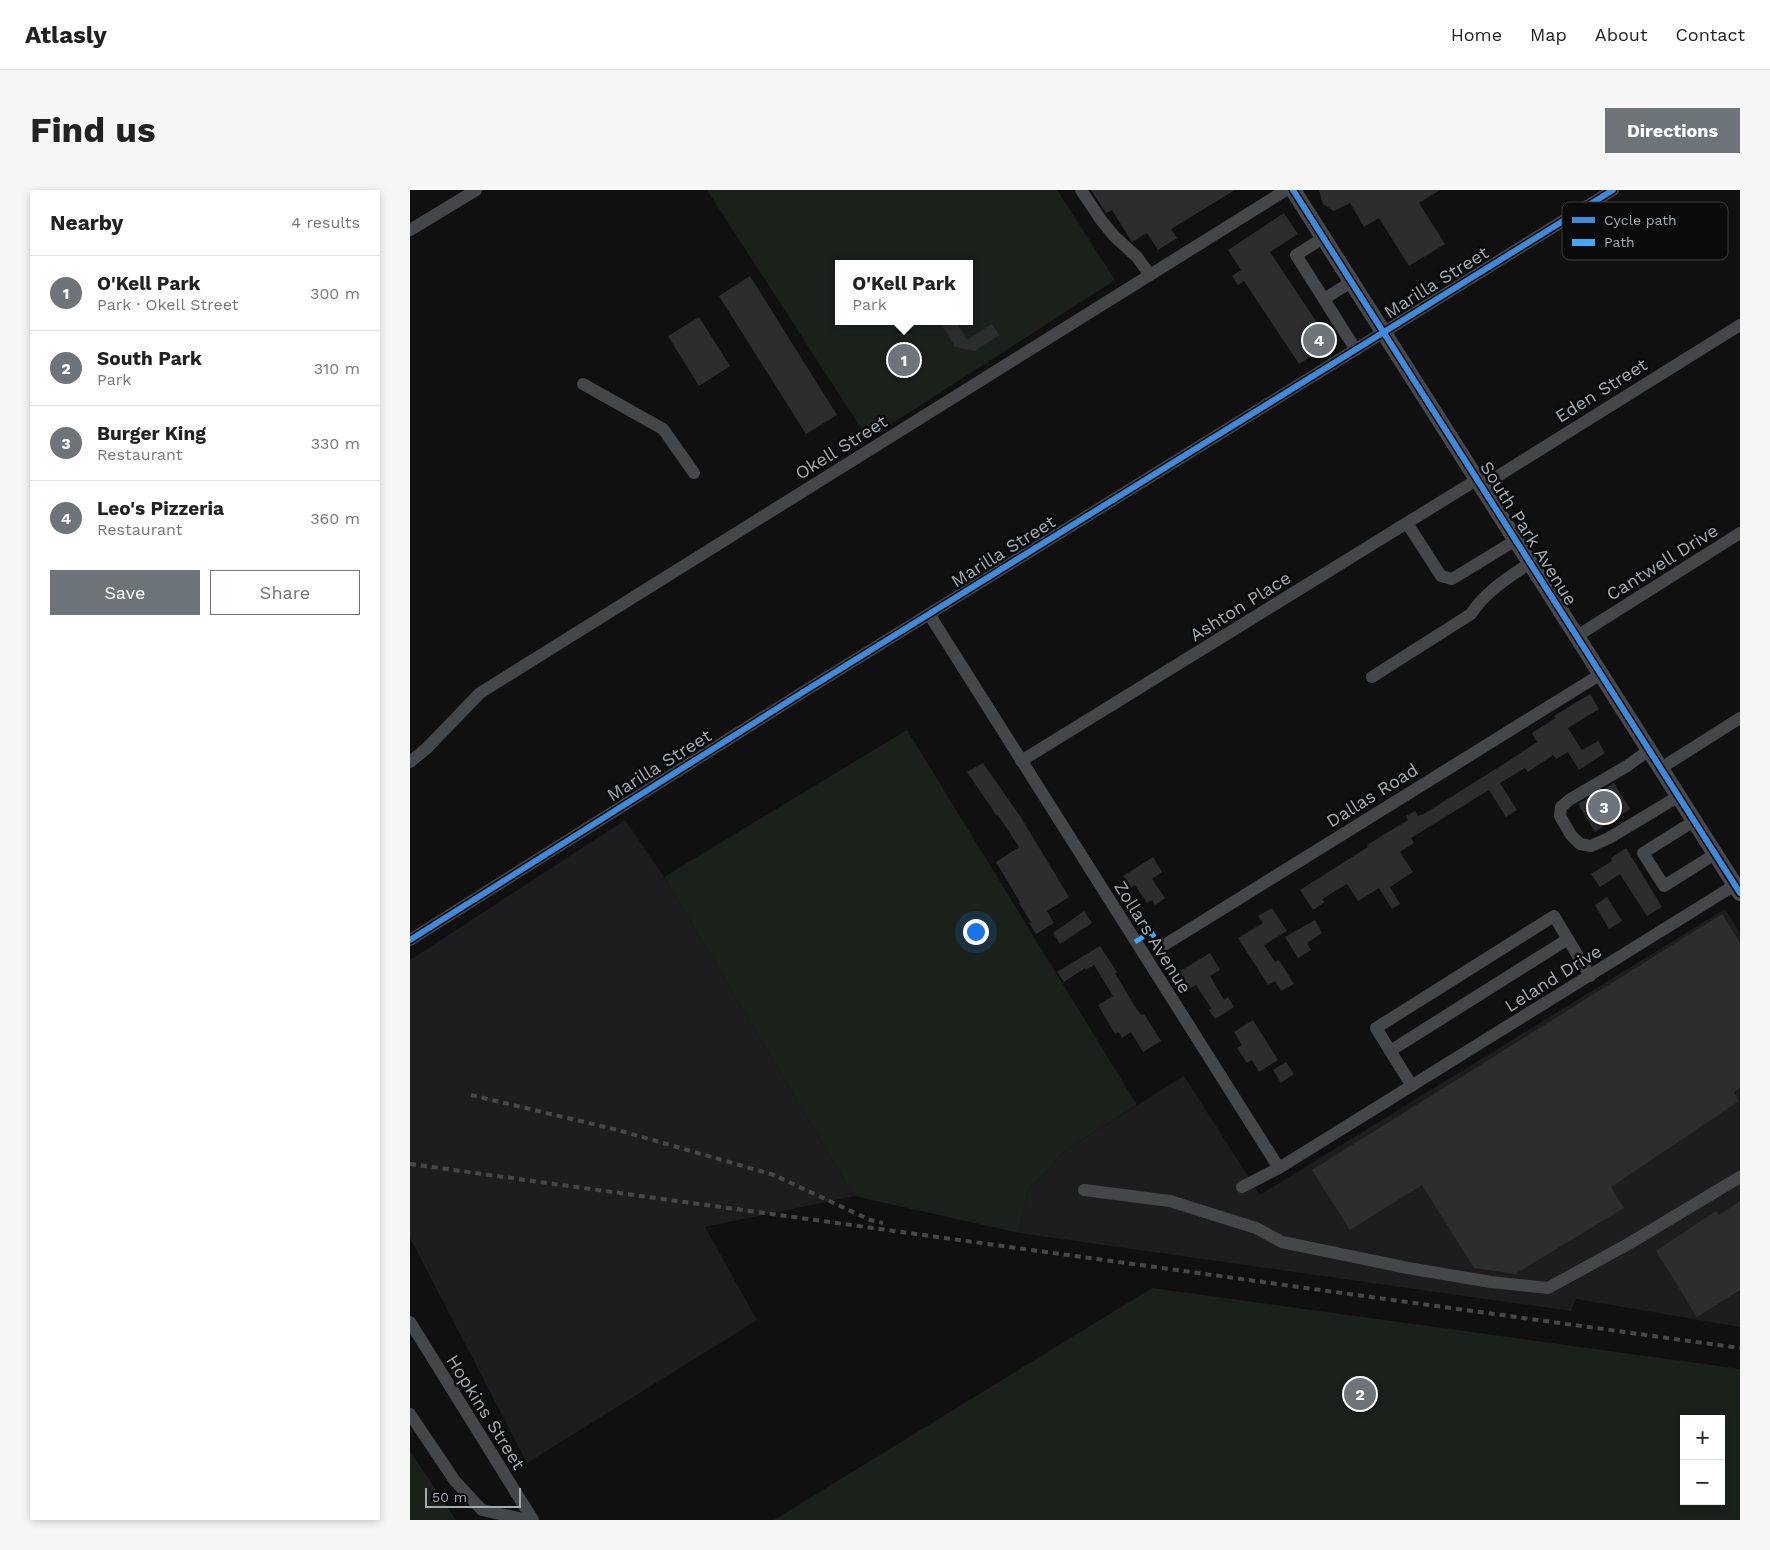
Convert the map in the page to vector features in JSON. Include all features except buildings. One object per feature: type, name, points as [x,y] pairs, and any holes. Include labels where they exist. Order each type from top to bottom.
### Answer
[{"type":"main road","name":"South Park Avenue","points":[[1293,190],[1738,889]]},
{"type":"street","points":[[410,230],[476,190]]},
{"type":"street","points":[[1081,190],[1101,220],[1137,257],[1150,275]]},
{"type":"street","name":"Okell Street","points":[[410,762],[427,748],[480,693],[1286,190]]},
{"type":"street","name":"Marilla Street","points":[[1594,202],[1613,190]]},
{"type":"street","name":"Marilla Street","points":[[410,940],[928,614],[1562,222]]},
{"type":"street","points":[[1323,238],[1296,254],[1356,350]]},
{"type":"street","points":[[1324,298],[1351,282]]},
{"type":"street","name":"Eden Street","points":[[1480,483],[1740,324]]},
{"type":"street","points":[[583,384],[663,429],[694,473]]},
{"type":"street","name":"Ashton Place","points":[[1021,761],[1407,522],[1480,483]]},
{"type":"street","points":[[1407,522],[1441,576],[1452,579],[1516,540]]},
{"type":"street","name":"Cantwell Drive","points":[[1577,636],[1740,534]]},
{"type":"street","points":[[1372,677],[1471,614],[1478,603],[1496,586],[1530,563]]},
{"type":"street","name":"Zollars Avenue","points":[[928,614],[1279,1168]]},
{"type":"street","name":"Dallas Road","points":[[1161,947],[1601,674]]},
{"type":"street","points":[[1661,768],[1740,718]]},
{"type":"street","points":[[1649,750],[1627,766],[1569,800],[1562,807],[1560,816],[1571,835],[1580,844],[1591,846],[1609,838],[1679,796]]},
{"type":"street","points":[[1694,821],[1643,853],[1664,886],[1715,854]]},
{"type":"street","name":"Leland Drive","points":[[1279,1168],[1590,976],[1738,889]]},
{"type":"street","points":[[1412,1086],[1376,1028],[1554,916],[1590,976]]},
{"type":"street","points":[[1390,1051],[1568,939]]},
{"type":"street","points":[[1242,1187],[1279,1168]]},
{"type":"street","points":[[1084,1190],[1170,1201],[1256,1228],[1282,1242],[1408,1268],[1491,1282],[1548,1288],[1630,1244],[1740,1177]]},
{"type":"street","name":"Hopkins Street","points":[[410,1322],[532,1520]]},
{"type":"street","points":[[410,1414],[455,1481],[482,1510],[528,1520]]},
{"type":"shaded area","points":[[707,190],[1057,190],[1115,280],[868,439]]},
{"type":"shaded area","points":[[907,730],[1137,1105],[1067,1149],[1028,1190],[1019,1233],[854,1196],[664,877]]},
{"type":"shaded area","points":[[625,820],[664,877],[854,1196],[705,1227],[757,1320],[527,1463],[410,1238],[410,960]]},
{"type":"shaded area","points":[[1725,909],[1740,933],[1740,1327],[1576,1299],[1571,1311],[1019,1233],[1028,1190],[1067,1149],[1184,1076],[1260,1195]]},
{"type":"shaded area","points":[[1152,1288],[1740,1369],[1740,1520],[774,1520]]},
{"type":"shaded area","points":[[410,1451],[456,1520],[410,1520]]},
{"type":"railway","points":[[471,1095],[618,1130],[774,1175],[870,1220],[883,1223]]},
{"type":"railway","points":[[410,1164],[1740,1348]]},
{"type":"marked path","points":[[1135,942],[1151,932],[1161,947]]},
{"type":"cycle path","points":[[1293,190],[1740,893]]},
{"type":"cycle path","points":[[1594,202],[1613,190]]},
{"type":"cycle path","points":[[410,940],[800,694],[1562,222]]},
{"type":"place","name":"Leo's Pizzeria","points":[[1319,340]]},
{"type":"place","name":"O'Kell Park","points":[[904,360]]},
{"type":"place","name":"Burger King","points":[[1604,807]]},
{"type":"place","name":"South Park","points":[[1360,1394]]}]
